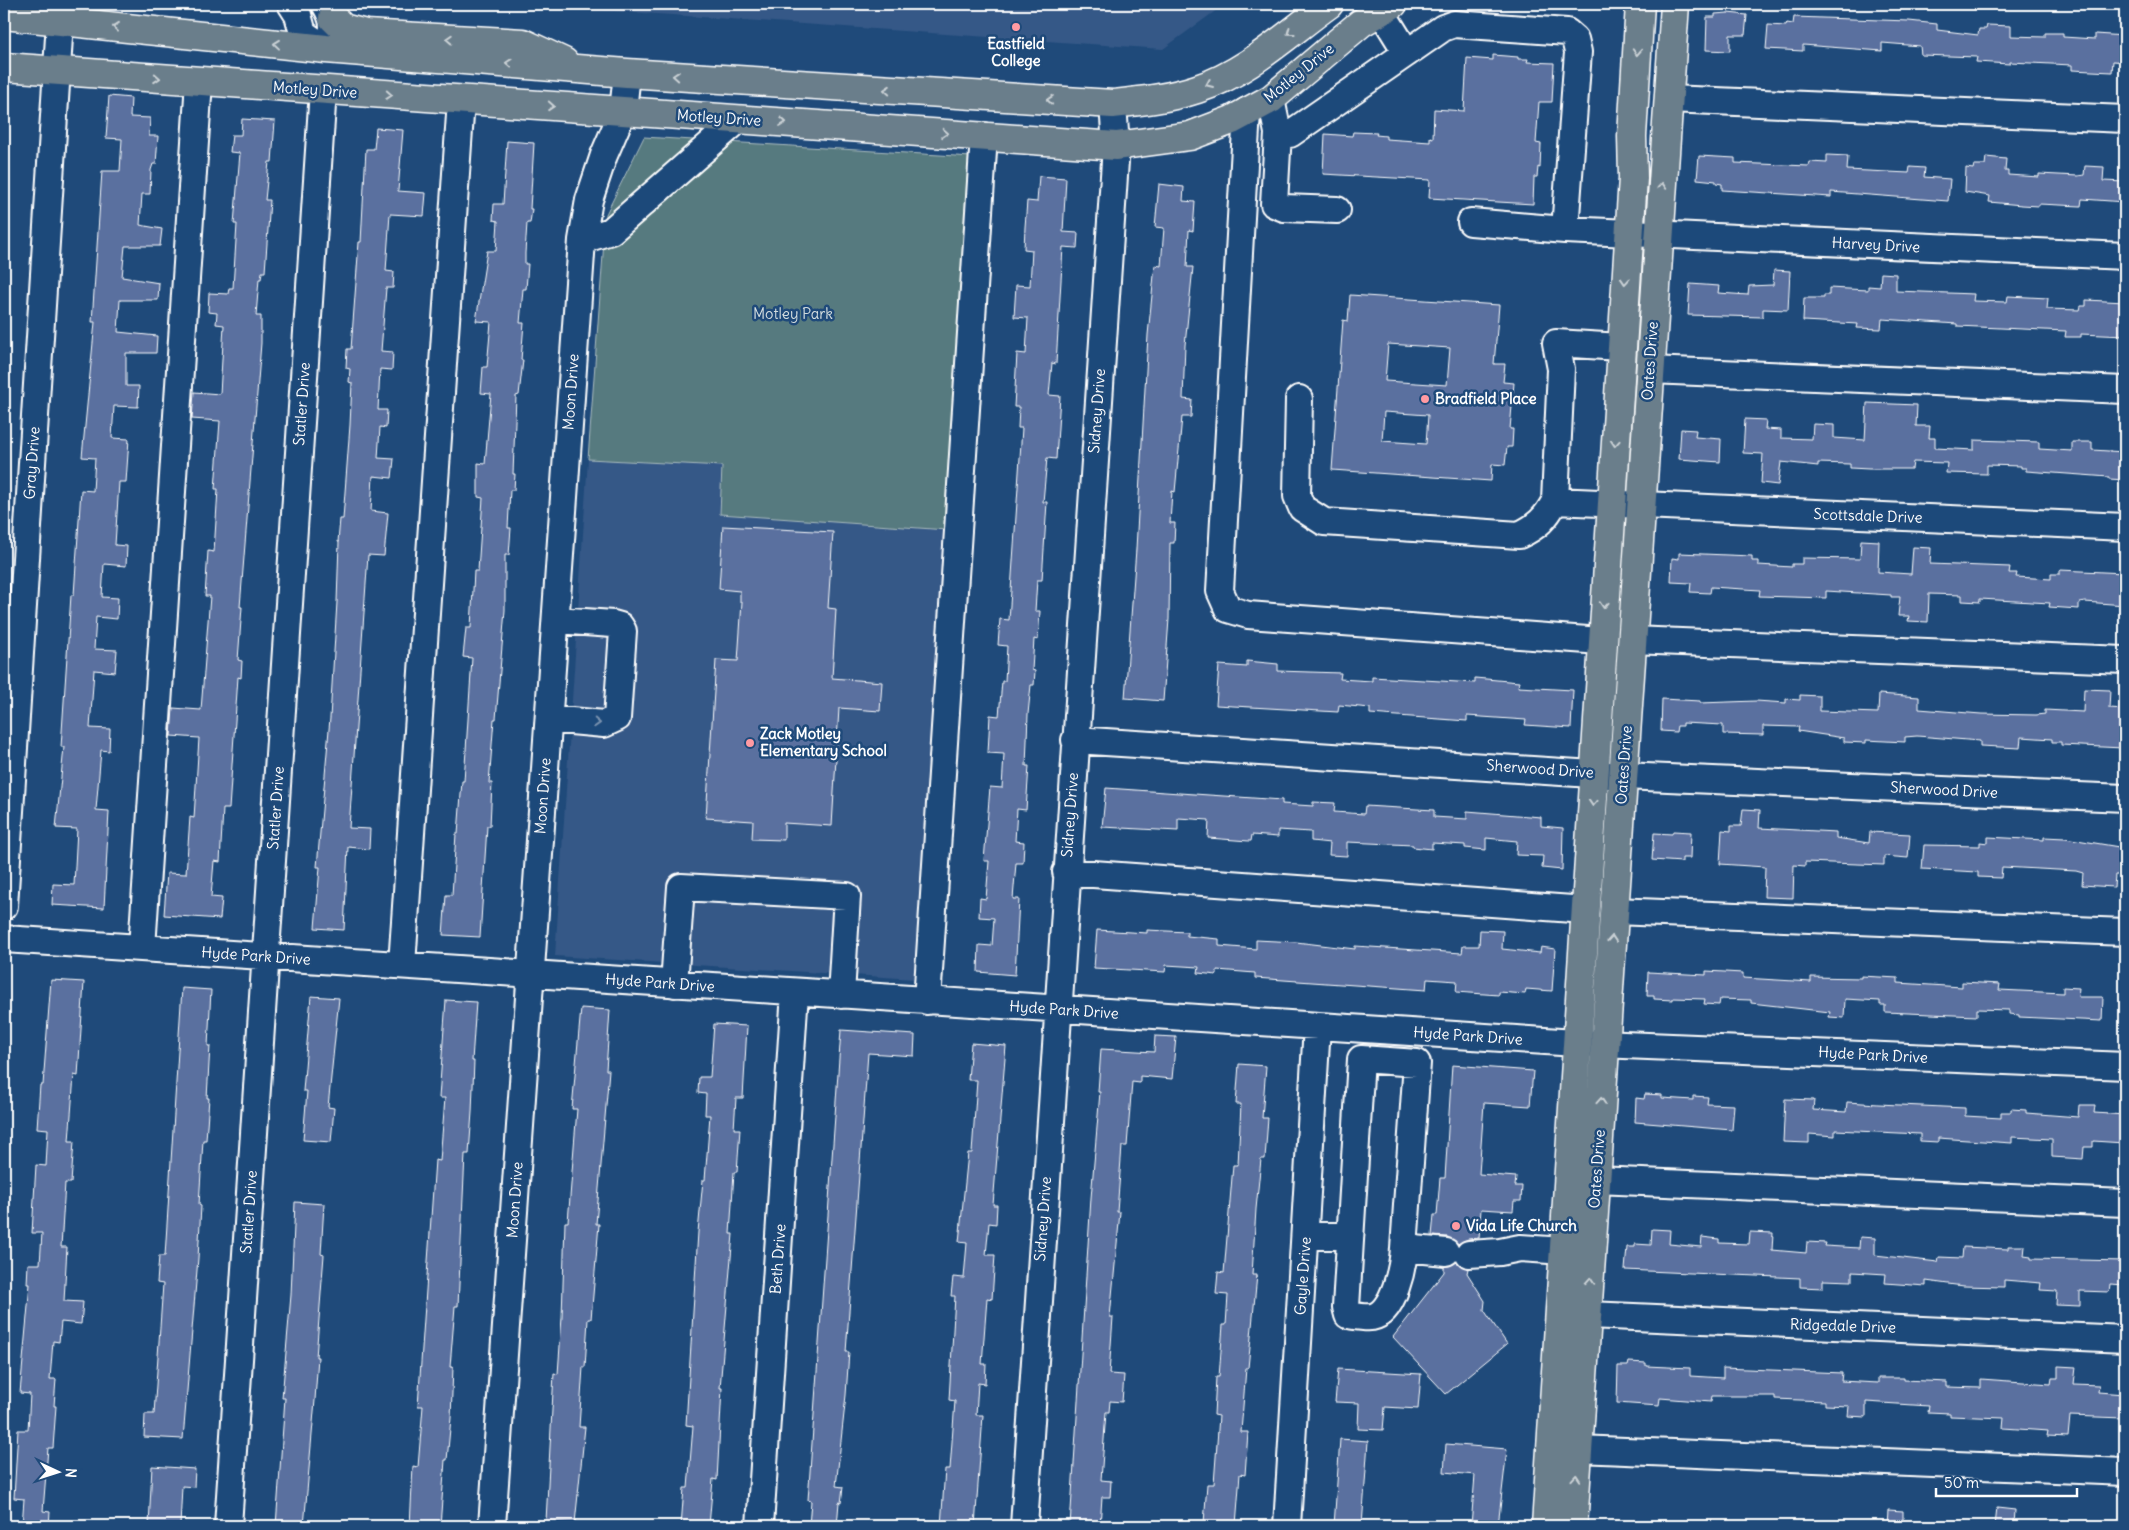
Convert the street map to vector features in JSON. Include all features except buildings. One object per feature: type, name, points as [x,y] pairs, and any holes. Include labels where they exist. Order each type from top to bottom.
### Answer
[{"type":"main road","points":[[4,15],[326,49],[627,73],[1113,104],[1161,98],[1196,89],[1228,76],[1253,62],[1329,4]]},
{"type":"main road","name":"Oates Drive","points":[[1546,1526],[1632,178],[1632,136],[1640,4]]},
{"type":"main road","name":"Oates Drive","points":[[1573,1526],[1675,4]]},
{"type":"main road","name":"Motley Drive","points":[[4,68],[1116,146],[1190,136],[1259,105],[1304,73],[1361,23],[1387,8]]},
{"type":"main road","points":[[329,11],[343,28],[366,34],[523,43],[579,68]]},
{"type":"main road","points":[[323,90],[326,49]]},
{"type":"main road","points":[[1253,62],[1259,105]]},
{"type":"street","points":[[290,4],[298,15],[303,33],[326,49],[333,35],[329,11]]},
{"type":"street","points":[[1387,8],[1408,53]]},
{"type":"street","name":"Gray Drive","points":[[4,906],[60,21]]},
{"type":"street","points":[[1278,133],[1290,134],[1443,28],[1454,24],[1567,32],[1575,39],[1578,52],[1565,230]]},
{"type":"street","name":"Moon Drive","points":[[492,1526],[582,240],[589,200],[604,155],[623,111],[627,73]]},
{"type":"street","points":[[142,948],[199,82]]},
{"type":"street","name":"Statler Drive","points":[[228,1526],[323,90]]},
{"type":"street","points":[[1669,99],[2125,119]]},
{"type":"street","points":[[402,966],[461,100]]},
{"type":"street","name":"Sidney Drive","points":[[1024,1526],[1066,872],[1116,146],[1113,104]]},
{"type":"street","points":[[1259,105],[1278,133],[1274,204],[1284,208],[1337,210]]},
{"type":"street","points":[[1259,105],[1220,592],[1228,609],[1248,615],[1601,641]]},
{"type":"street","points":[[582,240],[611,230],[738,119]]},
{"type":"street","points":[[927,1001],[984,136]]},
{"type":"street","name":"Harvey Drive","points":[[1471,222],[1659,235],[2125,256]]},
{"type":"street","points":[[1300,399],[1297,496],[1302,508],[1324,522],[1519,535],[1533,529],[1546,518],[1555,501],[1561,369],[1556,343],[1621,347]]},
{"type":"street","points":[[1650,370],[2125,390]]},
{"type":"street","name":"Scottsdale Drive","points":[[1555,501],[2125,527]]},
{"type":"street","points":[[549,719],[604,724],[617,718],[623,631],[620,626],[556,620]]},
{"type":"street","points":[[1632,640],[2125,660]]},
{"type":"street","name":"Sherwood Drive","points":[[1075,740],[1595,772],[1623,776],[2125,798]]},
{"type":"street","points":[[1066,872],[1586,910]]},
{"type":"street","points":[[674,984],[681,887],[847,896],[841,995]]},
{"type":"street","points":[[1614,911],[2125,932]]},
{"type":"street","name":"Hyde Park Drive","points":[[4,939],[1576,1043],[2125,1066]]},
{"type":"street","name":"Beth Drive","points":[[760,1526],[795,992]]},
{"type":"street","name":"Gayle Drive","points":[[1287,1526],[1317,1026]]},
{"type":"street","points":[[1367,1059],[1369,1029]]},
{"type":"street","points":[[1361,1059],[1367,1059],[1417,1063],[1402,1270],[1397,1287],[1381,1312],[1373,1317],[1348,1315],[1346,1306],[1361,1059]]},
{"type":"street","points":[[1596,1180],[2125,1203]]},
{"type":"street","points":[[1305,1236],[1350,1236]]},
{"type":"street","points":[[1404,1248],[1457,1253],[1500,1252],[1520,1248],[1564,1251]]},
{"type":"street","name":"Ridgedale Drive","points":[[1560,1313],[2125,1339]]},
{"type":"street","points":[[1578,1448],[2125,1472]]},
{"type":"shaded area","name":"Eastfield College","points":[[512,4],[1225,4],[1163,49]]},
{"type":"shaded area","name":"Zack Motley Elementary School","points":[[588,459],[722,466],[720,514],[947,530],[915,979],[555,956]]},
{"type":"green space","name":"Motley Park","points":[[644,137],[972,157],[947,530],[720,514],[722,466],[588,459],[606,214]]},
{"type":"place","name":"Eastfield College","points":[[1016,27]]},
{"type":"place","name":"Bradfield Place","points":[[1425,399]]},
{"type":"place","name":"Zack Motley Elementary School","points":[[750,743]]},
{"type":"place","name":"Vida Life Church","points":[[1456,1226]]}]
